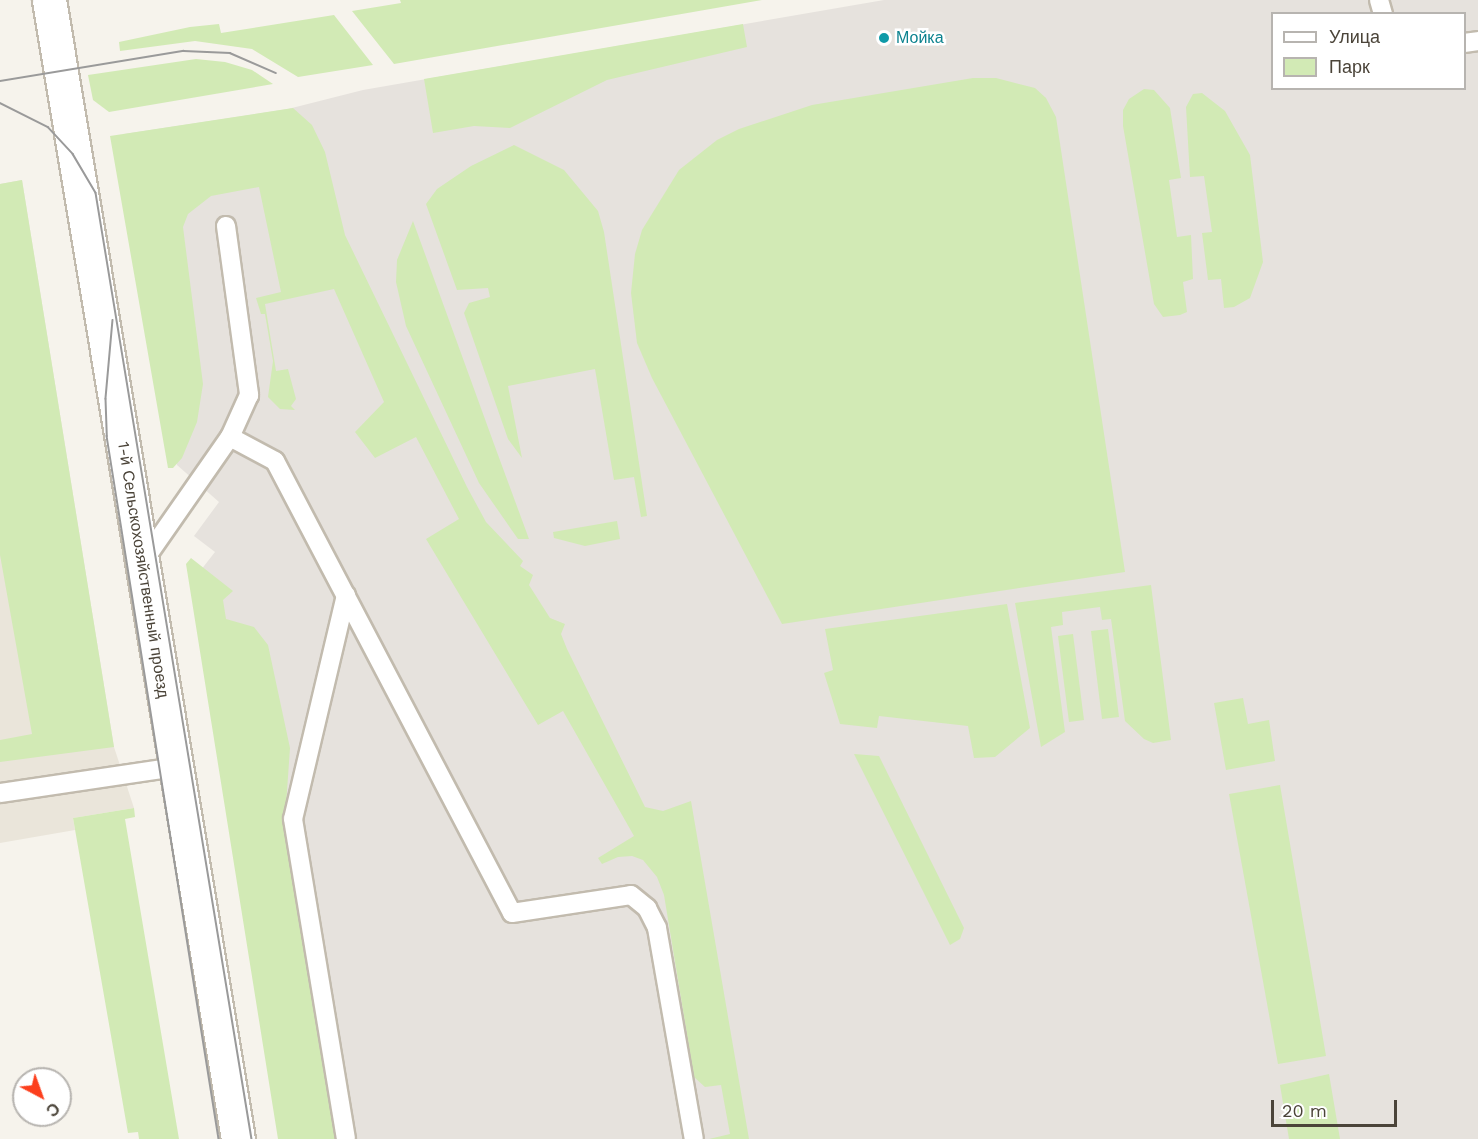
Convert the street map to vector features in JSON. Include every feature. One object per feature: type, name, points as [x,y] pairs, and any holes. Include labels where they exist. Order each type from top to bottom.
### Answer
[{"type":"street","name":"1-й Сельскохозяйственный проезд","points":[[49,0],[238,1139]]},
{"type":"lane","points":[[142,563],[230,436],[249,395],[226,226]]},
{"type":"lane","points":[[230,436],[274,461],[512,913],[631,895],[647,908],[657,928],[694,1139]]},
{"type":"lane","points":[[346,595],[293,819],[346,1139]]},
{"type":"lane","points":[[0,793],[176,767]]},
{"type":"shaded area","points":[[884,0],[1478,0],[1478,1139],[288,1139],[197,575],[215,552],[194,536],[219,502],[177,465],[124,134],[288,109],[363,90]]},
{"type":"shaded area","points":[[22,180],[114,747],[134,808],[73,818],[75,830],[0,843],[0,184]]},
{"type":"green space","points":[[400,0],[762,0],[394,64],[352,11],[401,3]]},
{"type":"green space","points":[[334,15],[373,65],[298,77],[252,49],[195,41],[120,51],[119,42],[190,27],[219,24],[221,33]]},
{"type":"green space","points":[[743,24],[747,47],[607,80],[510,128],[474,126],[433,133],[424,79]]},
{"type":"green space","points":[[196,59],[225,62],[252,70],[273,84],[109,112],[93,100],[88,75]]},
{"type":"green space","points":[[973,78],[996,78],[1035,88],[1046,98],[1056,117],[1125,572],[782,624],[652,378],[637,343],[631,293],[635,254],[642,230],[679,170],[717,140],[739,129],[812,105]]},
{"type":"green space","points":[[1144,89],[1154,90],[1170,108],[1181,178],[1169,180],[1177,237],[1191,235],[1193,279],[1183,282],[1187,312],[1180,315],[1163,317],[1154,304],[1123,126],[1123,110],[1129,99]]},
{"type":"green space","points":[[1202,93],[1225,111],[1250,155],[1263,262],[1250,298],[1234,307],[1224,308],[1221,279],[1208,280],[1202,233],[1212,232],[1204,176],[1190,177],[1186,107],[1193,94]]},
{"type":"green space","points":[[293,108],[312,125],[325,152],[345,235],[467,487],[486,522],[523,561],[520,566],[533,575],[529,585],[550,618],[565,624],[561,634],[567,649],[645,807],[663,811],[691,801],[749,1139],[709,1139],[730,1134],[721,1085],[705,1087],[694,1077],[664,895],[657,877],[643,860],[632,856],[618,857],[602,864],[598,858],[634,836],[563,711],[538,725],[426,539],[459,519],[416,437],[375,458],[355,432],[384,402],[334,289],[265,304],[276,371],[288,369],[296,399],[291,406],[295,410],[280,409],[268,397],[273,361],[265,314],[261,314],[256,298],[281,292],[259,187],[211,196],[188,214],[183,227],[203,384],[197,422],[182,458],[173,468],[168,468],[110,136]]},
{"type":"green space","points":[[514,145],[564,170],[598,211],[604,232],[647,516],[641,517],[634,477],[614,480],[595,369],[508,386],[522,458],[508,439],[464,313],[469,303],[490,297],[488,288],[457,290],[426,204],[437,189],[471,166]]},
{"type":"green space","points":[[22,180],[114,747],[0,762],[0,740],[32,734],[0,555],[0,184]]},
{"type":"green space","points":[[413,221],[529,539],[518,539],[479,483],[406,326],[396,282],[397,260]]},
{"type":"green space","points":[[617,521],[620,539],[585,546],[554,538],[553,532]]},
{"type":"green space","points":[[191,558],[233,591],[223,600],[226,619],[254,627],[268,645],[290,748],[285,820],[337,1139],[278,1139],[186,564]]},
{"type":"green space","points":[[1151,585],[1171,740],[1153,743],[1144,739],[1125,721],[1111,619],[1102,620],[1100,607],[1062,612],[1063,625],[1051,627],[1065,732],[1041,747],[1015,603]]},
{"type":"green space","points":[[1007,604],[1030,728],[995,757],[974,758],[968,726],[879,716],[877,728],[840,724],[824,673],[833,670],[825,629]]},
{"type":"green space","points":[[1108,629],[1119,717],[1102,719],[1091,631]]},
{"type":"green space","points":[[1073,634],[1084,720],[1069,722],[1058,636]]},
{"type":"green space","points":[[1243,698],[1248,724],[1269,720],[1275,761],[1226,770],[1214,703]]},
{"type":"green space","points":[[854,754],[879,756],[964,928],[960,939],[950,945]]},
{"type":"green space","points":[[1280,785],[1326,1056],[1278,1064],[1229,794]]},
{"type":"green space","points":[[134,808],[135,817],[125,819],[179,1139],[139,1139],[138,1132],[128,1133],[73,818]]},
{"type":"green space","points":[[1329,1074],[1340,1139],[1289,1139],[1280,1085]]},
{"type":"tram line","points":[[0,81],[184,51],[230,53],[276,73]]},
{"type":"tram line","points":[[0,103],[48,127],[73,154],[96,193],[252,1139]]},
{"type":"tram line","points":[[113,320],[106,399],[107,436],[219,1139]]},
{"type":"place","name":"Мойка","points":[[884,38]]}]
